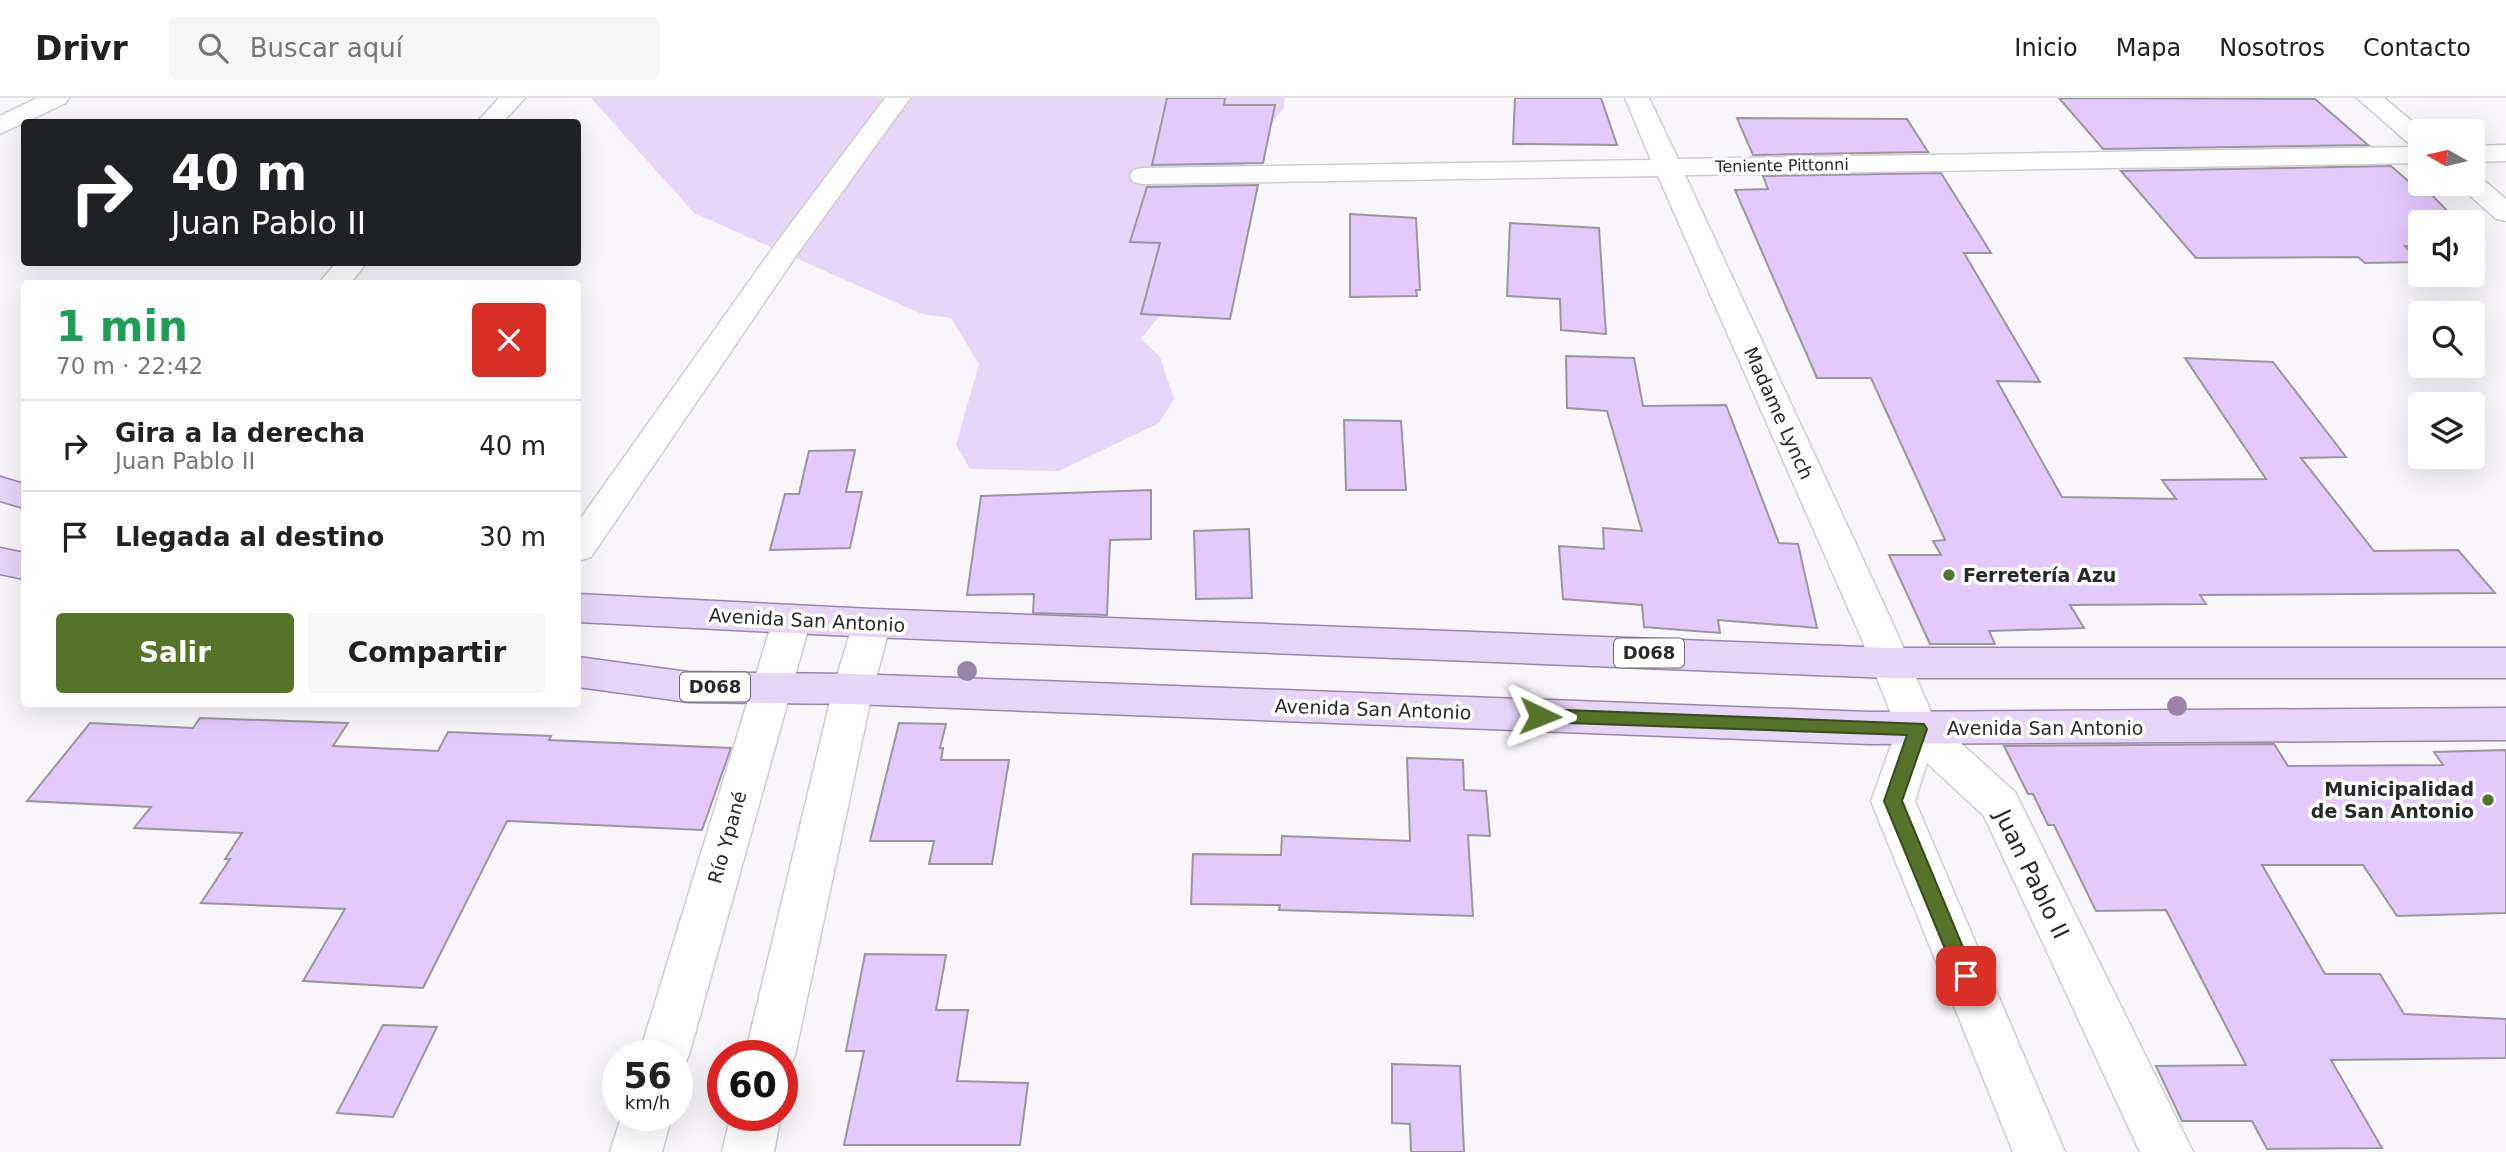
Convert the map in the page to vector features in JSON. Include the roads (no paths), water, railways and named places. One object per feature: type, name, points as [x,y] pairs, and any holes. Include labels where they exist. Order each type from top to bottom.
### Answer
[{"type":"main road","points":[[0,489],[21,495]]},
{"type":"main road","points":[[0,561],[21,565]]},
{"type":"main road","name":"Avenida San Antonio","points":[[581,608],[872,623],[1890,663],[2501,670]]},
{"type":"main road","name":"Avenida San Antonio","points":[[581,672],[688,687],[853,689],[1918,729],[2506,724]]},
{"type":"street","points":[[0,126],[57,98]]},
{"type":"street","points":[[492,119],[513,98]]},
{"type":"street","points":[[581,544],[787,248],[898,98]]},
{"type":"street","name":"Madame Lynch","points":[[1637,98],[1918,729]]},
{"type":"street","points":[[2369,98],[2408,131]]},
{"type":"street","points":[[2485,154],[2506,153]]},
{"type":"street","name":"Teniente Pittonni","points":[[1143,176],[2408,155]]},
{"type":"street","points":[[2485,195],[2506,213]]},
{"type":"street","points":[[337,280],[349,266]]},
{"type":"street","name":"Río Ypané","points":[[668,1040],[792,619]]},
{"type":"street","points":[[773,1040],[853,689],[872,623]]},
{"type":"street","points":[[1918,729],[1893,801],[2039,1152]]},
{"type":"street","name":"Juan Pablo II","points":[[1918,729],[2000,804],[2166,1152]]},
{"type":"street","points":[[636,1152],[642,1131]]},
{"type":"street","points":[[748,1152],[753,1131]]},
{"type":"place","name":"Ferretería Azu","points":[[1949,575]]},
{"type":"place","name":"Municipalidad de San Antonio","points":[[2488,800]]}]
